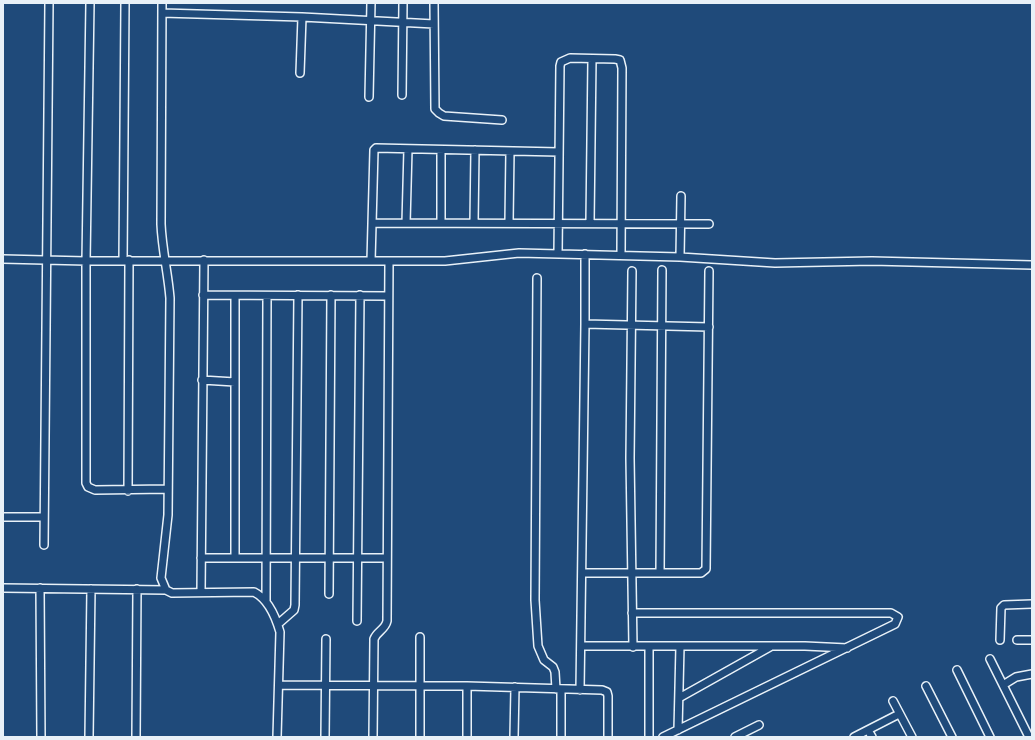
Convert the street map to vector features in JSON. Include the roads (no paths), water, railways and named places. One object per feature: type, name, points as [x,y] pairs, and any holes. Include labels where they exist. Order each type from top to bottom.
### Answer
[{"type":"street","points":[[44,545],[49,3]]},
{"type":"street","points":[[90,3],[86,261],[86,483],[91,489],[128,491],[168,489]]},
{"type":"street","points":[[125,3],[128,491]]},
{"type":"street","points":[[162,3],[161,224],[164,260],[169,276],[170,298],[168,515],[161,578],[166,590]]},
{"type":"street","points":[[369,98],[371,3]]},
{"type":"street","points":[[402,95],[403,3]]},
{"type":"street","points":[[434,3],[435,109],[439,113],[448,116],[502,120]]},
{"type":"street","points":[[162,13],[302,17],[434,24]]},
{"type":"street","points":[[300,73],[302,17]]},
{"type":"street","points":[[558,254],[561,62],[570,58],[592,58],[620,60],[621,64],[621,255]]},
{"type":"street","points":[[590,222],[592,58]]},
{"type":"street","points":[[371,261],[374,150],[408,149],[559,152]]},
{"type":"street","points":[[406,223],[408,149]]},
{"type":"street","points":[[441,150],[441,223]]},
{"type":"street","points":[[474,223],[476,150]]},
{"type":"street","points":[[509,222],[510,151]]},
{"type":"street","points":[[680,257],[681,196]]},
{"type":"street","points":[[372,223],[590,222],[709,224]]},
{"type":"street","points":[[3,259],[46,261],[389,261],[467,260],[519,253],[680,257],[775,263],[872,261],[1032,265]]},
{"type":"street","points":[[580,690],[583,574],[585,254]]},
{"type":"street","points":[[201,592],[204,260]]},
{"type":"street","points":[[372,737],[374,639],[376,635],[386,626],[387,621],[389,261]]},
{"type":"street","points":[[660,573],[662,270]]},
{"type":"street","points":[[632,271],[631,573],[633,646]]},
{"type":"street","points":[[583,574],[701,573],[706,569],[709,271]]},
{"type":"street","points":[[537,278],[536,614],[540,654],[544,660],[553,667],[559,689],[561,737]]},
{"type":"street","points":[[203,295],[388,296]]},
{"type":"street","points":[[278,624],[294,610],[297,558],[298,295]]},
{"type":"street","points":[[329,594],[331,295]]},
{"type":"street","points":[[357,621],[360,295]]},
{"type":"street","points":[[235,296],[235,557]]},
{"type":"street","points":[[266,602],[267,296]]},
{"type":"street","points":[[585,324],[709,327]]},
{"type":"street","points":[[202,380],[235,382]]},
{"type":"street","points":[[3,517],[44,517]]},
{"type":"street","points":[[201,558],[387,558]]},
{"type":"street","points":[[3,588],[137,589],[166,590],[172,593],[254,592],[261,595],[278,624],[280,641],[278,737]]},
{"type":"street","points":[[40,588],[41,737]]},
{"type":"street","points":[[89,737],[91,589]]},
{"type":"street","points":[[136,737],[137,589]]},
{"type":"street","points":[[1000,640],[1001,608],[1004,605],[1032,604]]},
{"type":"street","points":[[632,613],[891,613],[898,617],[896,624],[663,737]]},
{"type":"street","points":[[420,637],[420,737]]},
{"type":"street","points":[[325,737],[326,639]]},
{"type":"street","points":[[1016,640],[1032,640]]},
{"type":"street","points":[[582,646],[772,646],[847,648]]},
{"type":"street","points":[[648,646],[648,737]]},
{"type":"street","points":[[678,730],[680,646]]},
{"type":"street","points":[[679,698],[772,646]]},
{"type":"street","points":[[990,658],[1029,737]]},
{"type":"street","points":[[957,670],[990,737]]},
{"type":"street","points":[[1003,685],[1016,677],[1032,674]]},
{"type":"street","points":[[278,685],[420,685],[602,690],[607,692],[608,696],[608,737]]},
{"type":"street","points":[[467,686],[467,737]]},
{"type":"street","points":[[926,686],[952,737]]},
{"type":"street","points":[[514,737],[515,687]]},
{"type":"street","points":[[893,701],[912,737]]},
{"type":"street","points":[[854,737],[899,714]]},
{"type":"street","points":[[740,736],[759,725]]},
{"type":"street","points":[[868,730],[872,737]]}]
